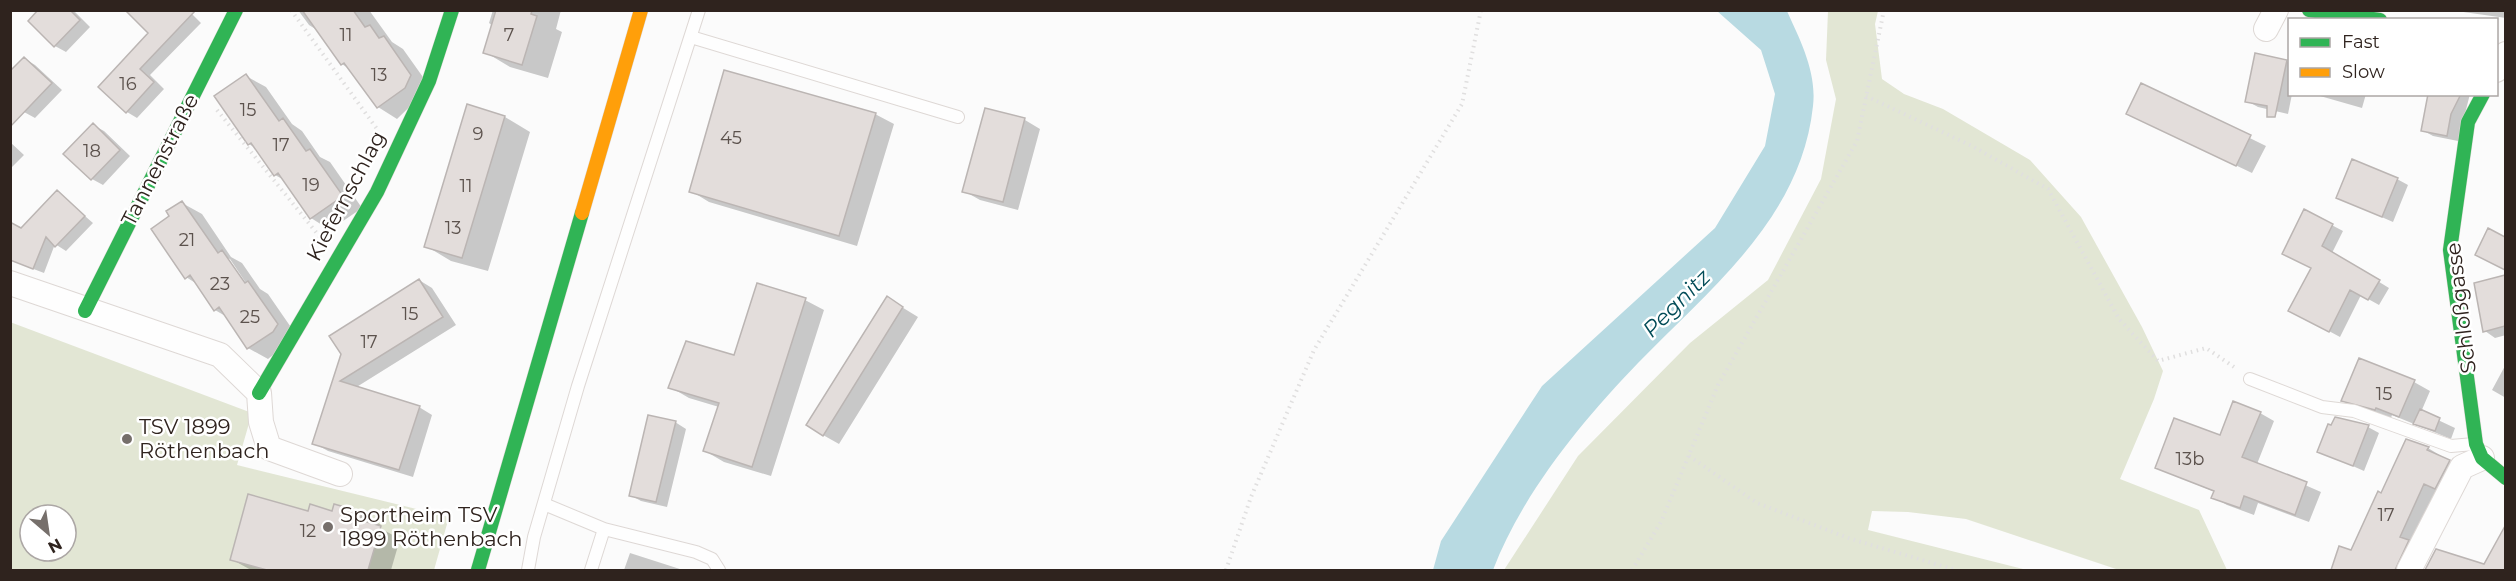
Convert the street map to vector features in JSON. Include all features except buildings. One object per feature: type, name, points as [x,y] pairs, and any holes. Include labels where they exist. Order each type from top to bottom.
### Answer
[{"type":"street","name":"Tannenstraße","points":[[85,311],[236,10]]},
{"type":"street","name":"Kiefernschlag","points":[[259,393],[377,192],[429,81],[452,10]]},
{"type":"street","points":[[478,570],[592,185],[641,10]]},
{"type":"street","points":[[2309,10],[2366,18]]},
{"type":"street","name":"Schloßgasse","points":[[2479,451],[2450,250],[2468,122],[2482,96]]},
{"type":"street","points":[[10,283],[85,311],[220,355],[259,393],[261,422],[269,448],[340,474]]},
{"type":"street","points":[[2409,570],[2462,467],[2479,451],[2505,478]]},
{"type":"lane","points":[[528,570],[544,504],[578,386],[699,10]]},
{"type":"lane","points":[[691,37],[957,117]]},
{"type":"lane","points":[[2250,379],[2322,407],[2354,411],[2451,446],[2479,451]]},
{"type":"lane","points":[[544,504],[604,529],[696,552],[712,559],[720,570]]},
{"type":"lane","points":[[591,570],[604,529]]},
{"type":"path","points":[[291,10],[395,152]]},
{"type":"path","points":[[1226,570],[1251,497],[1314,350],[1462,104],[1481,10]]},
{"type":"path","points":[[1632,570],[1661,522],[1718,385],[1857,141],[1884,10]]},
{"type":"path","points":[[198,86],[304,220],[338,257]]},
{"type":"path","points":[[1866,96],[1972,146],[2048,189],[2119,319],[2158,361],[2206,348],[2250,379]]},
{"type":"path","points":[[1689,456],[1757,503],[1851,539],[1956,570]]},
{"type":"green space","points":[[1828,11],[1878,11],[1875,24],[1882,79],[1904,94],[1943,109],[2030,160],[2081,217],[2142,327],[2163,371],[2154,399],[2120,479],[2199,510],[2227,570],[2119,570],[1966,519],[1908,512],[1872,511],[1868,530],[2027,570],[1504,570],[1578,456],[1690,343],[1768,280],[1821,179],[1836,99],[1826,60]]},
{"type":"green space","name":"TSV 1899 Röthenbach","points":[[10,322],[252,413],[237,465],[449,517],[434,570],[11,570]]},
{"type":"water","name":"Pegnitz","points":[[1717,11],[1787,11],[1797,33],[1810,69],[1814,93],[1805,146],[1791,183],[1772,217],[1748,248],[1722,278],[1617,385],[1575,434],[1537,486],[1520,514],[1493,570],[1433,570],[1441,541],[1542,386],[1715,228],[1765,146],[1775,94],[1761,50]]},
{"type":"traffic: fast","points":[[85,311],[236,10]]},
{"type":"traffic: fast","points":[[259,393],[377,192],[429,81],[452,10]]},
{"type":"traffic: fast","points":[[2309,10],[2366,18]]},
{"type":"traffic: fast","points":[[2482,96],[2468,122],[2450,250],[2476,444],[2482,458],[2506,478]]},
{"type":"traffic: fast","points":[[478,570],[582,213]]},
{"type":"traffic: slow","points":[[582,213],[641,10]]},
{"type":"place","name":"TSV 1899 Röthenbach","points":[[127,439]]},
{"type":"place","name":"Sportheim TSV 1899 Röthenbach","points":[[328,527]]}]
